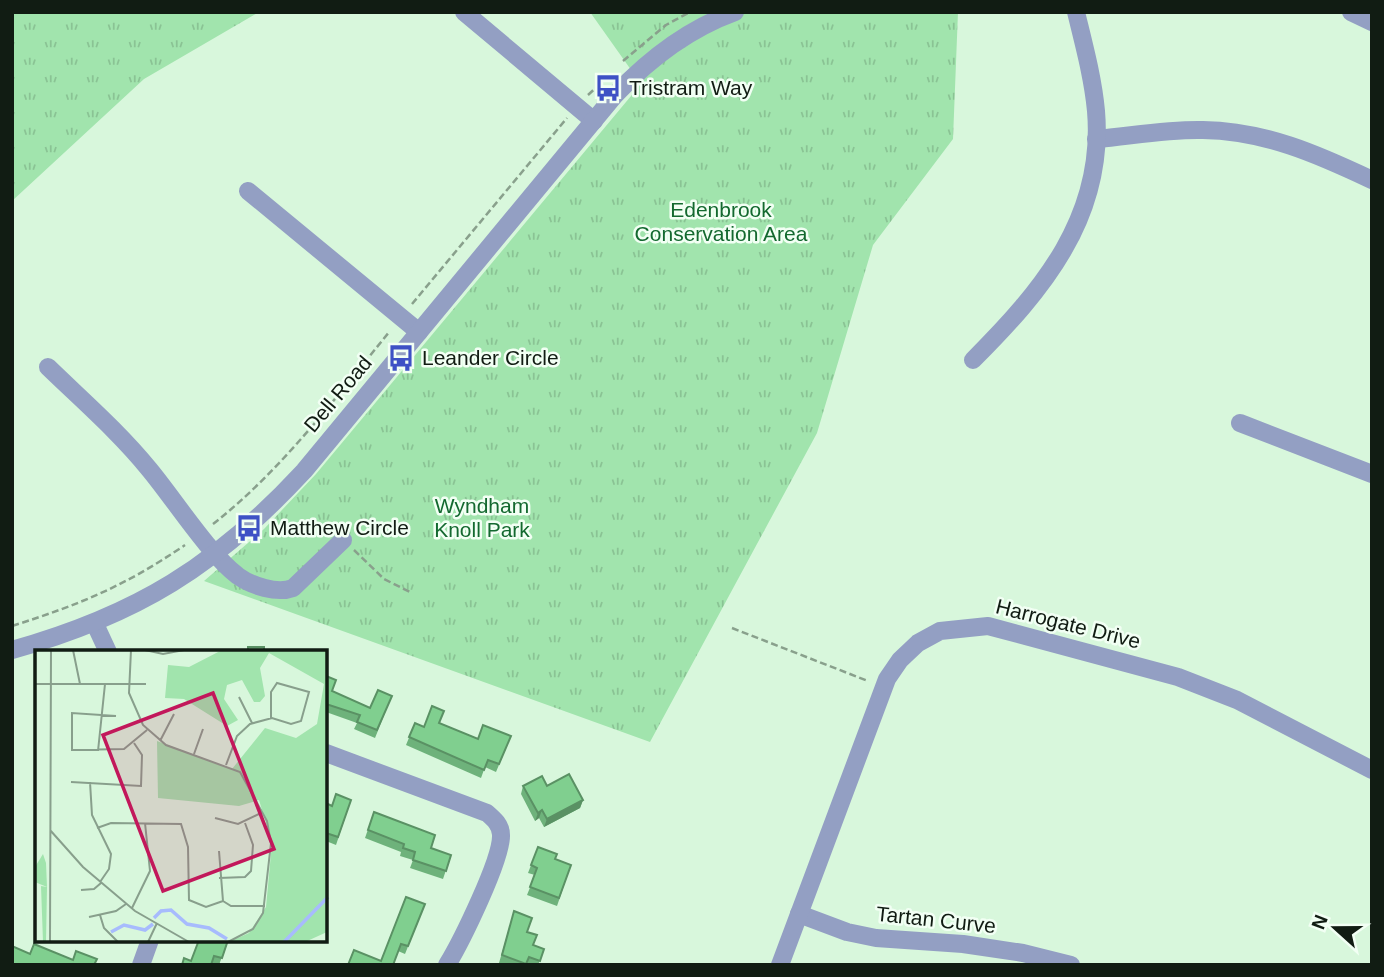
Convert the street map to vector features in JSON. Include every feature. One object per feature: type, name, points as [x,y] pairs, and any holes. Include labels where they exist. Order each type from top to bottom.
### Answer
[{"type":"street","points":[[464,12],[594,121]]},
{"type":"street","name":"Dell Road","points":[[12,650],[95,624],[137,605],[216,553],[260,518],[304,471],[629,80],[659,53],[693,32],[735,12]]},
{"type":"street","points":[[973,360],[1023,310],[1050,276],[1071,239],[1086,198],[1096,139],[1091,80],[1076,12]]},
{"type":"street","points":[[1351,12],[1372,22]]},
{"type":"street","points":[[1096,139],[1201,130],[1247,133],[1291,144],[1372,180]]},
{"type":"street","points":[[248,191],[419,332]]},
{"type":"street","points":[[48,367],[118,434],[216,553],[242,579],[265,588],[286,591],[293,588],[344,540]]},
{"type":"street","points":[[1240,424],[1372,474]]},
{"type":"street","points":[[95,624],[107,650]]},
{"type":"street","name":"Harrogate Drive","points":[[780,965],[884,687],[901,660],[918,643],[940,631],[964,626],[988,626],[1178,677],[1237,700],[1372,770]]},
{"type":"street","points":[[327,753],[487,813],[497,821],[502,832],[500,845],[475,911],[447,965]]},
{"type":"street","name":"Tartan Curve","points":[[799,914],[847,932],[876,939],[963,944],[1023,953],[1071,965]]},
{"type":"street","points":[[141,965],[149,942]]},
{"type":"path","points":[[618,67],[666,25],[690,12]]},
{"type":"path","points":[[12,626],[83,604],[143,574],[236,507],[287,452],[577,106],[602,82]]},
{"type":"path","points":[[344,540],[384,579],[410,592]]},
{"type":"path","points":[[732,628],[884,687]]},
{"type":"green space","points":[[12,12],[259,12],[144,79],[12,201]]},
{"type":"green space","points":[[590,12],[958,12],[953,139],[873,245],[817,433],[650,742],[204,581],[264,529],[316,474],[641,84]]},
{"type":"building","points":[[248,647],[264,647],[264,650],[248,650]]},
{"type":"building","points":[[327,676],[336,680],[332,691],[370,708],[378,690],[392,696],[377,730],[357,722],[360,715],[327,704]]},
{"type":"building","points":[[432,706],[444,711],[439,723],[478,739],[483,725],[511,736],[499,764],[488,760],[484,770],[409,737],[415,723],[424,727]]},
{"type":"building","points":[[569,774],[583,800],[547,819],[542,810],[538,813],[523,786],[542,776],[547,786]]},
{"type":"building","points":[[336,794],[351,800],[338,837],[327,833],[327,804],[332,806]]},
{"type":"building","points":[[374,812],[435,835],[431,848],[451,855],[446,871],[413,860],[415,852],[403,848],[404,844],[368,830]]},
{"type":"building","points":[[538,847],[557,854],[555,859],[571,865],[559,898],[530,887],[537,868],[531,865]]},
{"type":"building","points":[[406,897],[425,904],[408,946],[401,944],[393,965],[348,965],[354,950],[381,961]]},
{"type":"building","points":[[514,911],[532,918],[527,932],[537,935],[533,945],[544,949],[540,961],[529,957],[526,964],[502,955]]},
{"type":"building","points":[[198,942],[227,942],[222,958],[214,956],[211,965],[182,965],[184,958],[191,961]]},
{"type":"building","points":[[34,944],[73,960],[76,951],[97,959],[94,965],[12,965],[12,946],[30,954]]},
{"type":"place","name":"Tristram Way","points":[[608,88]]},
{"type":"place","name":"Leander Circle","points":[[401,358]]},
{"type":"place","name":"Matthew Circle","points":[[249,528]]},
{"type":"park label","name":"Edenbrook Conservation Area","points":[[721,222]]},
{"type":"park label","name":"Wyndham Knoll Park","points":[[482,518]]}]
